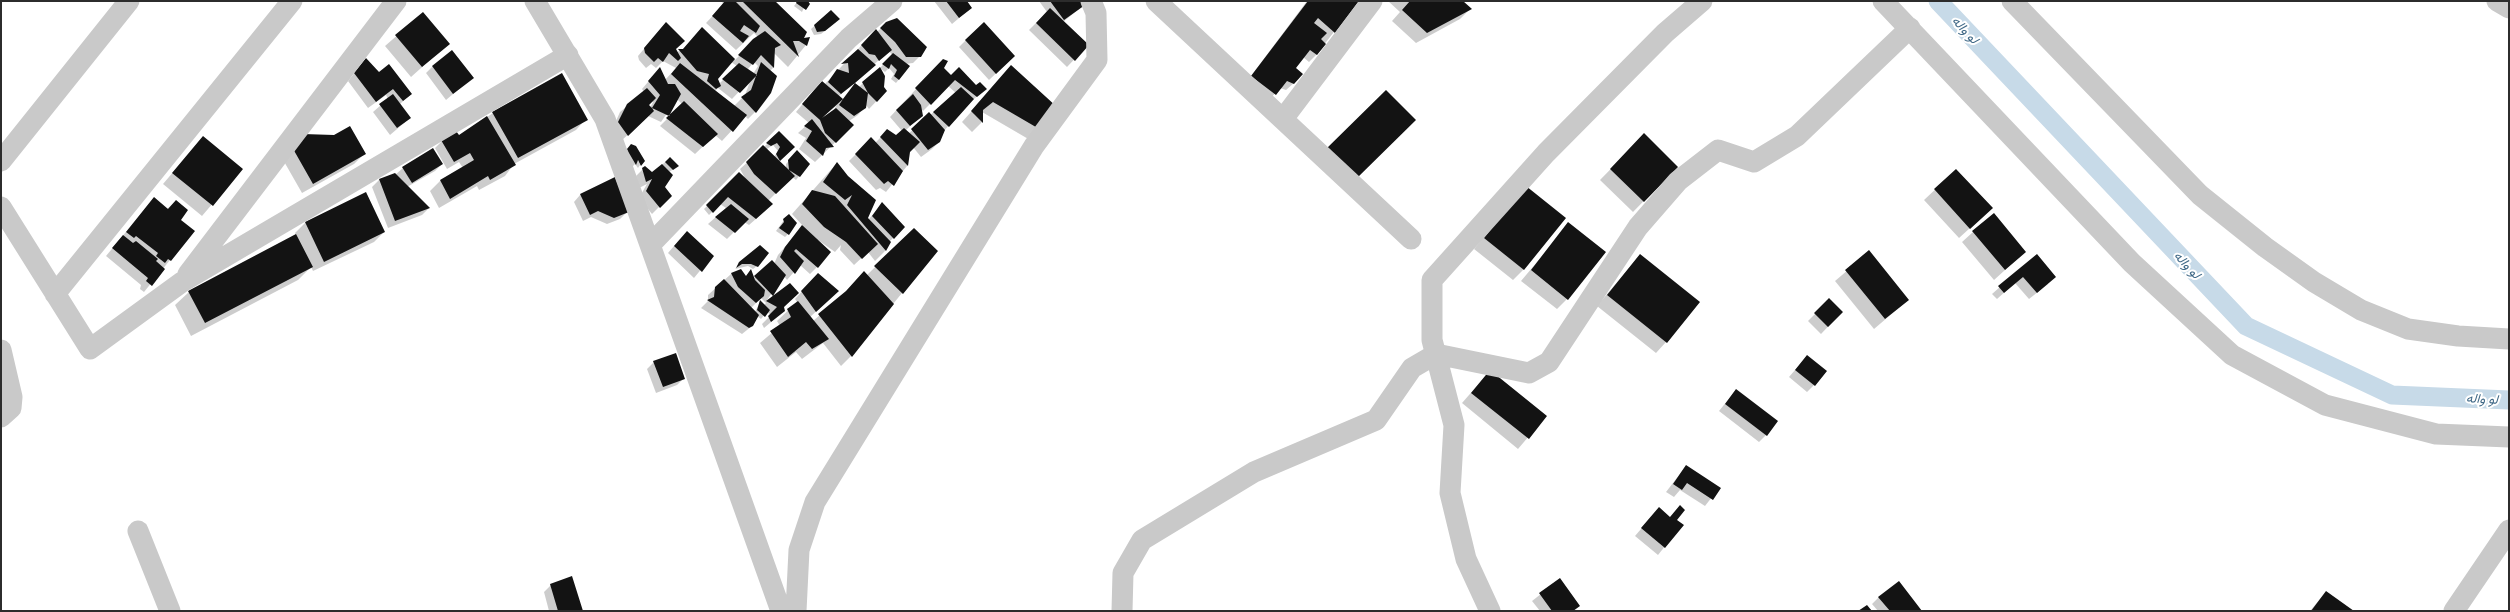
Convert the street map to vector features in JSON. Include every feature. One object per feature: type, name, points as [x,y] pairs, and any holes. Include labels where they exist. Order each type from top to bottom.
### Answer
[{"type":"street","points":[[1,160],[129,1]]},
{"type":"street","points":[[55,294],[292,1]]},
{"type":"street","points":[[182,282],[396,1]]},
{"type":"street","points":[[535,1],[605,119],[781,611]]},
{"type":"street","points":[[650,245],[849,38],[892,1]]},
{"type":"street","points":[[796,611],[799,550],[815,502],[1034,146],[1097,60],[1096,13],[1091,1]]},
{"type":"street","points":[[1156,1],[1411,239]]},
{"type":"street","points":[[1283,119],[1372,1]]},
{"type":"street","points":[[1490,611],[1466,559],[1450,493],[1454,425],[1432,340],[1432,280],[1546,152],[1665,33],[1702,1]]},
{"type":"street","points":[[1883,1],[2132,263],[2232,355],[2325,405],[2436,434],[2509,437]]},
{"type":"street","points":[[2012,1],[2200,195],[2265,247],[2314,282],[2361,310],[2408,328],[2458,336],[2509,339]]},
{"type":"street","points":[[2497,1],[2509,8]]},
{"type":"street","points":[[1122,611],[1123,573],[1142,540],[1254,472],[1376,420],[1412,368],[1436,354],[1529,373],[1549,362],[1638,227],[1678,181],[1718,150],[1754,162],[1797,136],[1910,28]]},
{"type":"street","points":[[1,207],[90,349],[182,282],[568,55]]},
{"type":"street","points":[[1,350],[12,397],[11,408],[1,417]]},
{"type":"street","points":[[2454,611],[2509,530]]},
{"type":"street","points":[[138,531],[170,611]]},
{"type":"building","points":[[725,1],[735,1],[760,26],[756,33],[744,25],[740,31],[749,36],[743,43],[712,16]]},
{"type":"building","points":[[742,1],[775,1],[807,32],[804,38],[810,37],[807,46],[799,41],[793,41],[799,57]]},
{"type":"building","points":[[797,1],[808,1],[810,4],[806,10],[796,3]]},
{"type":"building","points":[[946,1],[967,1],[972,8],[959,18]]},
{"type":"building","points":[[1050,1],[1083,1],[1085,5],[1064,20]]},
{"type":"building","points":[[1308,1],[1359,1],[1335,33],[1318,18],[1314,23],[1327,33],[1321,39],[1326,44],[1317,55],[1310,50],[1296,68],[1303,74],[1294,84],[1287,81],[1276,95],[1251,76]]},
{"type":"building","points":[[1410,1],[1463,1],[1472,9],[1427,33],[1402,10]]},
{"type":"building","points":[[1050,8],[1089,45],[1075,61],[1036,23]]},
{"type":"building","points":[[831,10],[840,19],[825,31],[817,32],[814,25]]},
{"type":"building","points":[[423,12],[450,44],[422,67],[395,35]]},
{"type":"building","points":[[897,18],[927,47],[921,57],[906,57],[895,42],[880,28],[886,22]]},
{"type":"building","points":[[666,22],[685,41],[676,49],[681,58],[678,61],[669,53],[663,62],[658,58],[654,62],[645,53],[644,48]]},
{"type":"building","points":[[984,22],[1015,56],[996,74],[965,40]]},
{"type":"building","points":[[702,27],[735,59],[718,79],[721,86],[716,89],[707,81],[709,74],[697,71],[678,49],[683,49]]},
{"type":"building","points":[[876,29],[892,50],[879,61],[875,55],[869,54],[861,45]]},
{"type":"building","points":[[765,31],[781,45],[775,48],[774,68],[761,55],[753,65],[738,55],[753,39]]},
{"type":"building","points":[[858,49],[876,65],[841,94],[828,82],[837,69],[849,73],[848,63],[841,64]]},
{"type":"building","points":[[452,50],[474,78],[453,94],[432,66]]},
{"type":"building","points":[[893,53],[910,66],[899,80],[894,76],[897,70],[891,64],[889,69],[882,64]]},
{"type":"building","points":[[366,58],[379,72],[389,64],[412,94],[403,101],[393,89],[376,102],[354,73]]},
{"type":"building","points":[[943,59],[948,61],[944,68],[951,75],[959,67],[976,85],[980,82],[987,89],[977,97],[955,80],[931,105],[915,88]]},
{"type":"building","points":[[761,62],[777,76],[771,93],[756,113],[741,97],[751,90]]},
{"type":"building","points":[[680,63],[747,115],[733,132],[671,74]]},
{"type":"building","points":[[739,63],[757,75],[740,93],[722,79]]},
{"type":"building","points":[[1011,65],[1057,107],[1041,130],[993,102],[983,110],[983,123],[971,111]]},
{"type":"building","points":[[660,67],[668,84],[675,84],[681,94],[669,116],[652,108],[660,95],[648,81]]},
{"type":"building","points":[[880,67],[885,76],[884,87],[887,91],[877,102],[868,93],[862,82]]},
{"type":"building","points":[[562,73],[588,120],[518,158],[492,112]]},
{"type":"building","points":[[822,81],[843,99],[822,118],[836,108],[854,125],[836,143],[825,133],[820,120],[802,104]]},
{"type":"building","points":[[855,83],[868,93],[866,108],[854,116],[839,105]]},
{"type":"building","points":[[961,87],[974,99],[949,127],[933,112]]},
{"type":"building","points":[[647,88],[656,98],[649,105],[654,111],[628,136],[618,122],[627,104]]},
{"type":"building","points":[[1386,90],[1416,120],[1356,179],[1326,149]]},
{"type":"building","points":[[393,94],[411,118],[397,128],[379,104]]},
{"type":"building","points":[[913,94],[921,105],[923,116],[910,126],[896,110]]},
{"type":"building","points":[[684,101],[718,134],[703,147],[666,118]]},
{"type":"building","points":[[929,112],[945,130],[940,142],[928,150],[911,129]]},
{"type":"building","points":[[487,116],[516,165],[490,180],[488,176],[450,199],[440,180],[474,160],[470,153],[454,162],[441,140],[456,131],[459,135]]},
{"type":"building","points":[[812,119],[834,147],[826,148],[823,156],[806,141],[812,131],[804,126]]},
{"type":"building","points":[[350,126],[366,154],[313,184],[292,147],[303,134],[334,135]]},
{"type":"building","points":[[904,128],[920,142],[910,152],[908,166],[880,137],[887,129],[896,135]]},
{"type":"building","points":[[779,131],[795,147],[780,161],[776,154],[780,147],[777,143],[771,146],[766,143]]},
{"type":"building","points":[[1644,133],[1678,167],[1644,202],[1610,169]]},
{"type":"building","points":[[203,136],[243,169],[213,206],[172,173]]},
{"type":"building","points":[[871,137],[903,171],[894,186],[888,181],[884,184],[855,154]]},
{"type":"building","points":[[631,144],[636,146],[645,161],[641,166],[638,160],[636,165],[627,149]]},
{"type":"building","points":[[763,145],[795,176],[776,194],[754,174],[746,162]]},
{"type":"building","points":[[433,148],[443,164],[412,183],[402,167]]},
{"type":"building","points":[[797,150],[810,164],[800,177],[789,170],[788,160]]},
{"type":"building","points":[[670,157],[679,166],[673,170],[665,162]]},
{"type":"building","points":[[837,162],[848,176],[876,200],[868,218],[891,242],[886,251],[847,205],[852,195],[845,200],[823,182]]},
{"type":"building","points":[[662,164],[673,175],[665,187],[672,196],[660,208],[646,191],[652,179],[646,182],[642,168],[645,166],[652,172]]},
{"type":"building","points":[[1956,169],[1993,208],[1970,229],[1934,189]]},
{"type":"building","points":[[739,172],[773,204],[756,219],[728,197],[713,213],[706,205]]},
{"type":"building","points":[[395,173],[430,208],[395,221],[379,179]]},
{"type":"building","points":[[615,177],[629,212],[614,218],[598,211],[590,215],[580,194]]},
{"type":"building","points":[[1526,186],[1566,218],[1524,270],[1484,238]]},
{"type":"building","points":[[812,190],[835,196],[878,244],[862,259],[846,242],[824,227],[802,204]]},
{"type":"building","points":[[366,192],[385,232],[324,262],[305,222]]},
{"type":"building","points":[[154,197],[168,209],[176,200],[188,210],[181,220],[195,231],[171,261],[168,259],[165,263],[156,256],[158,253],[136,236],[134,238],[126,232]]},
{"type":"building","points":[[882,202],[905,227],[894,239],[872,216]]},
{"type":"building","points":[[731,204],[749,219],[735,233],[715,217]]},
{"type":"building","points":[[1994,213],[2026,252],[2005,270],[1972,231]]},
{"type":"building","points":[[789,214],[797,223],[789,235],[779,228],[784,222],[783,219]]},
{"type":"building","points":[[1568,222],[1606,252],[1568,300],[1531,270]]},
{"type":"building","points":[[802,225],[831,252],[818,268],[796,249],[794,251],[804,261],[795,274],[780,257],[785,247]]},
{"type":"building","points":[[914,228],[938,251],[903,294],[874,266]]},
{"type":"building","points":[[687,231],[714,256],[702,272],[674,246]]},
{"type":"building","points":[[296,234],[313,267],[205,323],[188,291]]},
{"type":"building","points":[[123,235],[133,243],[136,241],[158,259],[156,261],[165,269],[152,286],[146,281],[148,278],[112,248]]},
{"type":"building","points":[[760,245],[769,253],[758,267],[751,264],[742,264],[736,268],[739,262]]},
{"type":"building","points":[[1869,250],[1909,300],[1885,319],[1845,270]]},
{"type":"building","points":[[1640,254],[1700,302],[1667,343],[1607,295]]},
{"type":"building","points":[[2037,254],[2056,277],[2037,293],[2023,277],[2004,293],[1998,286]]},
{"type":"building","points":[[772,260],[786,275],[773,296],[754,276]]},
{"type":"building","points":[[741,269],[746,276],[751,269],[755,280],[765,290],[764,296],[756,303],[738,287],[731,273]]},
{"type":"building","points":[[864,271],[894,304],[852,357],[818,314],[846,291]]},
{"type":"building","points":[[818,273],[839,291],[816,312],[801,291]]},
{"type":"building","points":[[724,279],[759,315],[753,326],[749,328],[707,300],[714,297],[715,287]]},
{"type":"building","points":[[790,283],[799,293],[784,307],[785,311],[771,322],[768,316],[777,307],[766,301]]},
{"type":"building","points":[[1829,298],[1843,312],[1828,327],[1814,313]]},
{"type":"building","points":[[760,300],[770,310],[765,317],[757,310]]},
{"type":"building","points":[[798,301],[829,339],[812,349],[806,342],[788,357],[770,331],[791,317],[787,309]]},
{"type":"building","points":[[676,353],[685,379],[663,387],[653,361]]},
{"type":"building","points":[[1807,355],[1827,371],[1815,386],[1795,370]]},
{"type":"building","points":[[1490,370],[1547,416],[1529,439],[1471,393]]},
{"type":"building","points":[[1736,389],[1778,421],[1767,436],[1725,404]]},
{"type":"building","points":[[1686,465],[1721,488],[1713,500],[1687,483],[1682,490],[1673,484]]},
{"type":"building","points":[[1680,505],[1685,510],[1677,520],[1684,525],[1665,548],[1641,528],[1659,507],[1670,517]]},
{"type":"building","points":[[572,576],[583,611],[558,611],[550,584]]},
{"type":"building","points":[[1560,578],[1580,606],[1573,611],[1552,611],[1539,593]]},
{"type":"building","points":[[1899,581],[1922,611],[1890,611],[1878,597]]},
{"type":"building","points":[[2326,591],[2354,611],[2311,611]]},
{"type":"building","points":[[1867,605],[1872,611],[1858,611]]},
{"type":"waterway","name":"لو واله","points":[[1938,1],[2246,326],[2392,395],[2509,400]]}]
